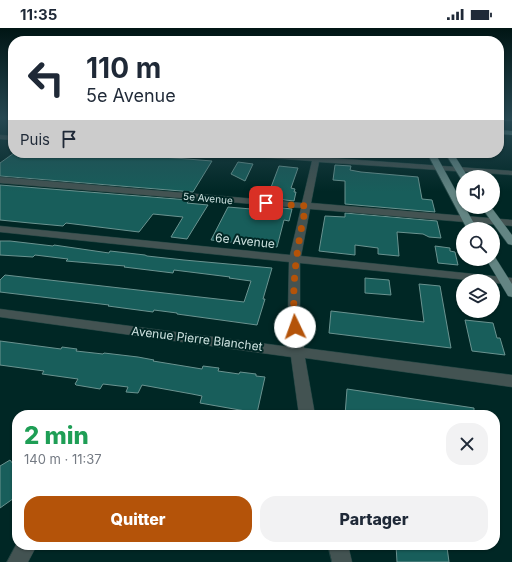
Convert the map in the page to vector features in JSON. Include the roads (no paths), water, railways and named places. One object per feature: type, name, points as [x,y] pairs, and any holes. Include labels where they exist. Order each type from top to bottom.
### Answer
[{"type":"main road","points":[[434,158],[466,220]]},
{"type":"main road","points":[[452,158],[458,169]]},
{"type":"main road","points":[[491,214],[497,222]]},
{"type":"main road","points":[[500,226],[512,242]]},
{"type":"main road","points":[[496,266],[508,281],[512,293]]},
{"type":"street","points":[[302,158],[512,173]]},
{"type":"street","points":[[306,410],[297,352],[294,312],[295,259],[316,159]]},
{"type":"street","name":"5e Avenue","points":[[0,180],[497,222]]},
{"type":"street","name":"5e Avenue","points":[[500,222],[512,223]]},
{"type":"street","name":"6e Avenue","points":[[0,229],[508,281]]},
{"type":"street","name":"Avenue Pierre Blanchet","points":[[0,314],[512,381]]},
{"type":"street","points":[[17,562],[25,550]]},
{"type":"street","points":[[339,550],[342,562]]}]
